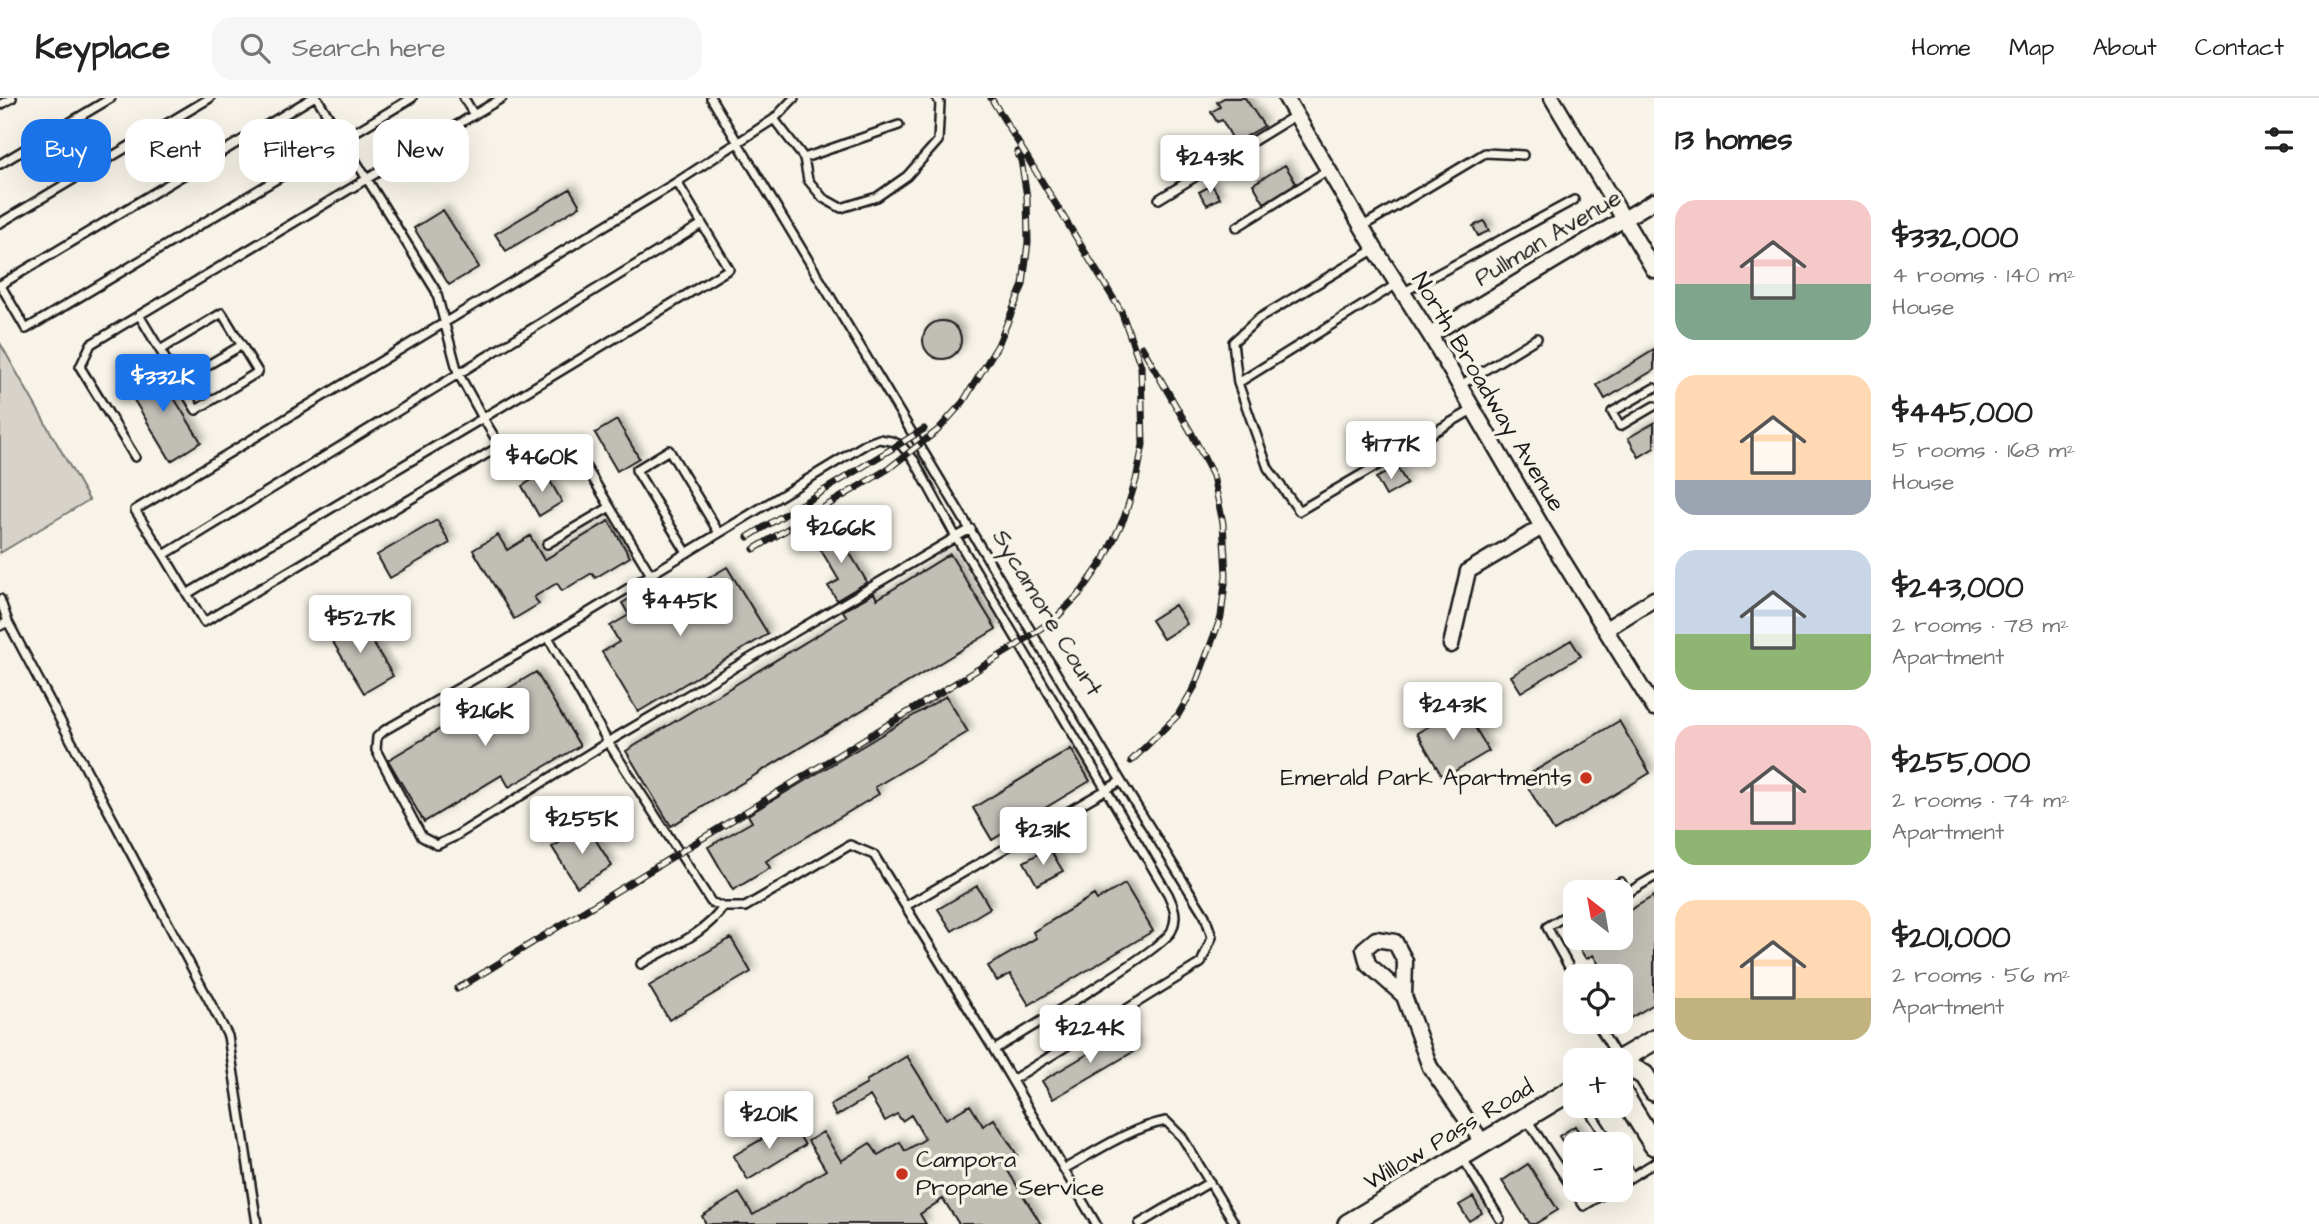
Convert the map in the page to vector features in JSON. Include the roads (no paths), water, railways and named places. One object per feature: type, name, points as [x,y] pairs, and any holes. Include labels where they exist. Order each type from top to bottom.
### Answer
[{"type":"main road","points":[[1633,1053],[1654,1040]]},
{"type":"main road","points":[[1633,1069],[1644,1075],[1654,1091]]},
{"type":"main road","name":"Willow Pass Road","points":[[1348,1224],[1563,1096]]},
{"type":"main road","points":[[1633,1111],[1654,1145]]},
{"type":"street","name":"North Broadway Avenue","points":[[1286,98],[1375,249],[1430,335],[1542,527],[1654,708]]},
{"type":"street","points":[[1552,98],[1654,271]]},
{"type":"street","name":"Pullman Avenue","points":[[1430,335],[1654,201]]},
{"type":"street","points":[[1451,645],[1468,571],[1542,527]]},
{"type":"street","points":[[1606,629],[1654,599]]},
{"type":"street","points":[[1404,996],[1430,1067],[1483,1143]]},
{"type":"lane","points":[[0,105],[12,98]]},
{"type":"lane","points":[[0,164],[111,98]]},
{"type":"lane","points":[[0,223],[210,98]]},
{"type":"lane","points":[[272,182],[26,329],[0,285],[314,98],[328,119]]},
{"type":"lane","points":[[359,130],[412,98]]},
{"type":"lane","points":[[464,98],[474,115]]},
{"type":"lane","points":[[135,457],[80,368],[91,344],[502,98]]},
{"type":"lane","name":"Sycamore Court","points":[[710,98],[1205,916],[1212,937],[1201,963],[1012,1080]]},
{"type":"lane","points":[[359,168],[436,291],[444,321],[458,373],[500,446],[204,622],[135,510],[444,321],[677,182],[774,118],[794,98]]},
{"type":"lane","points":[[774,118],[804,158],[808,180],[823,198],[841,208],[877,197],[907,176],[938,141],[940,103],[937,98]]},
{"type":"lane","points":[[1159,198],[1296,115]]},
{"type":"lane","points":[[804,158],[899,125]]},
{"type":"lane","points":[[1363,226],[1485,153],[1523,155]]},
{"type":"lane","points":[[1237,227],[1329,170]]},
{"type":"lane","points":[[187,594],[729,269],[677,182]]},
{"type":"lane","points":[[1238,383],[1401,287],[1574,200]]},
{"type":"lane","points":[[164,555],[702,224]]},
{"type":"lane","points":[[1375,249],[1258,319],[1233,342],[1238,383],[1268,468],[1299,511],[1472,410]]},
{"type":"lane","points":[[139,315],[179,382],[196,410],[258,372],[222,313],[160,350]]},
{"type":"lane","points":[[1458,386],[1537,338]]},
{"type":"lane","points":[[179,382],[242,345]]},
{"type":"lane","points":[[1654,388],[1612,412],[1620,426],[1654,406]]},
{"type":"lane","points":[[971,528],[956,537],[608,742],[454,837],[437,845],[422,837],[376,750],[377,737],[385,730],[548,638],[866,444],[879,439],[901,445],[909,454],[956,537],[1107,789],[1168,894],[1176,913],[1172,933],[1144,956],[994,1050]]},
{"type":"lane","points":[[572,444],[651,575]]},
{"type":"lane","points":[[687,553],[636,470],[669,450],[719,533]]},
{"type":"lane","points":[[547,544],[610,507]]},
{"type":"lane","points":[[0,598],[8,622],[228,1036],[257,1224]]},
{"type":"lane","points":[[0,626],[8,622]]},
{"type":"lane","points":[[548,638],[608,742],[711,902],[723,907],[745,906],[850,845],[874,855],[994,1050],[1096,1224]]},
{"type":"lane","points":[[906,906],[1121,781]]},
{"type":"lane","points":[[1633,889],[1654,877]]},
{"type":"lane","points":[[641,964],[705,927],[716,919],[723,907]]},
{"type":"lane","points":[[1563,917],[1547,927],[1567,964]]},
{"type":"lane","points":[[1526,1117],[1563,1174]]},
{"type":"lane","points":[[1064,1169],[1128,1134],[1166,1121],[1182,1137],[1236,1224]]},
{"type":"lane","points":[[1461,1156],[1500,1219]]},
{"type":"lane","points":[[1633,1175],[1654,1163]]},
{"type":"lane","points":[[1140,1223],[1210,1182]]},
{"type":"railway","points":[[457,989],[1016,646],[1058,616],[1082,591],[1105,558],[1124,518],[1143,445],[1141,366],[1121,311],[991,98]]},
{"type":"railway","points":[[754,549],[888,469],[938,430],[963,402],[998,345],[1023,285],[1028,242],[1027,197],[1021,160],[1017,152]]},
{"type":"railway","points":[[1131,761],[1178,715],[1195,686],[1221,617],[1226,575],[1223,523],[1213,476],[1142,347]]},
{"type":"railway","points":[[748,537],[924,429]]},
{"type":"place","name":"Emerald Park Apartments","points":[[1586,778]]},
{"type":"place","name":"Campora Propane Service","points":[[902,1174]]}]
